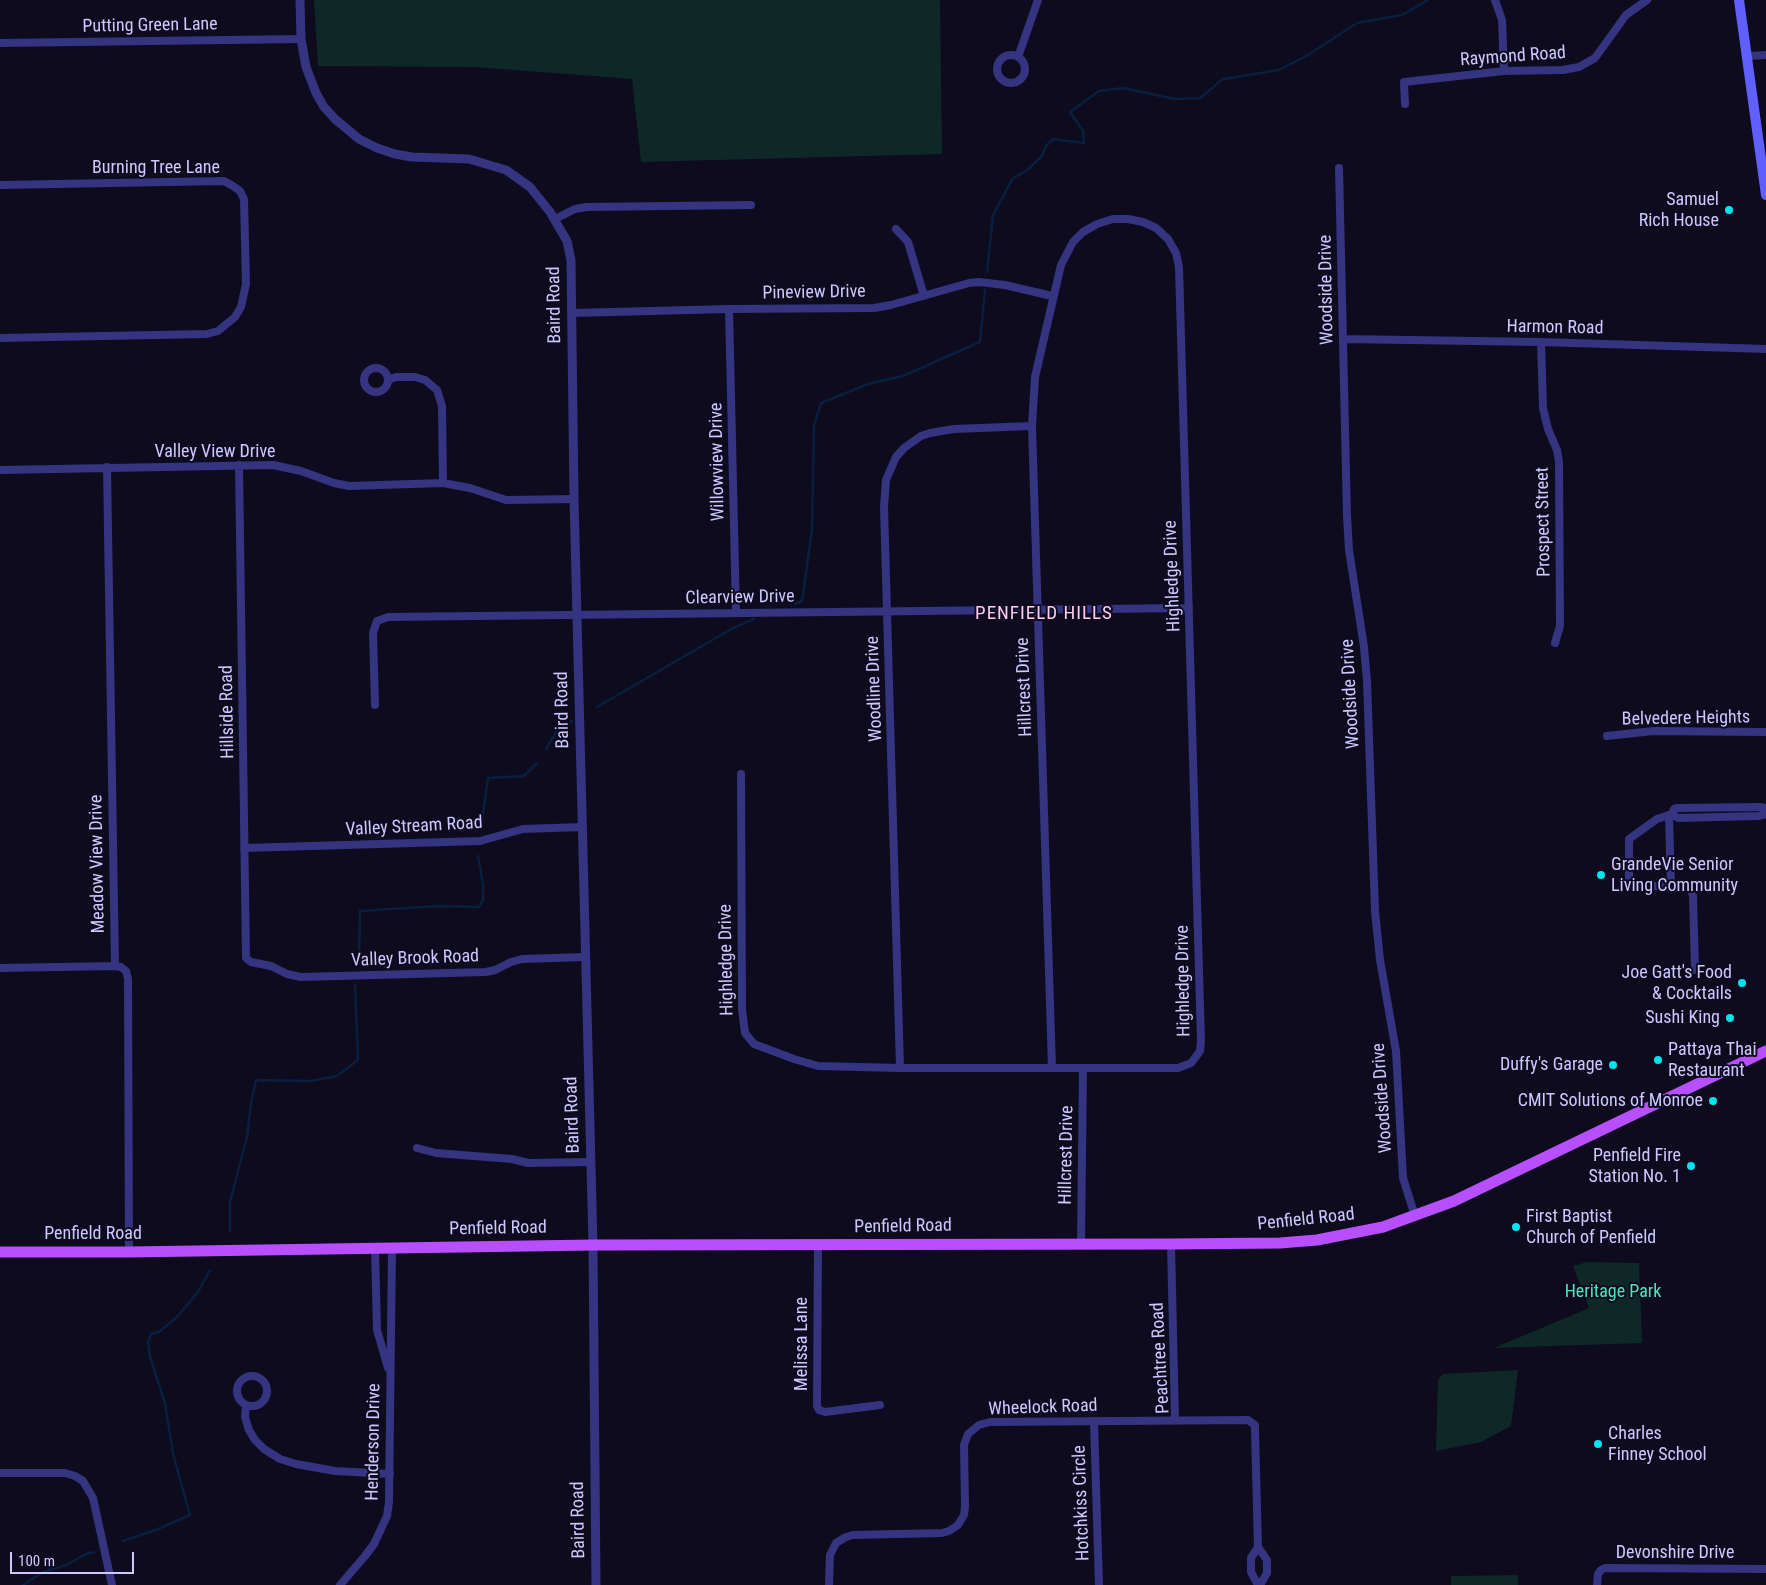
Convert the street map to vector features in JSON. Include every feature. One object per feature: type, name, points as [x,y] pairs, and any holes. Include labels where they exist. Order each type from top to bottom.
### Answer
[{"type":"main road","points":[[1739,0],[1766,195]]},
{"type":"main road","name":"Penfield Road","points":[[0,1252],[392,1249],[593,1245],[1171,1244],[1280,1243],[1317,1240],[1367,1231],[1454,1201],[1766,1051]]},
{"type":"street","name":"Baird Road","points":[[300,0],[301,39],[306,67],[316,93],[324,107],[347,130],[376,148],[395,154],[412,157],[469,159],[506,170],[530,187],[555,219],[567,241],[571,260],[574,499],[593,1245],[596,1585]]},
{"type":"street","points":[[1018,57],[1038,0]]},
{"type":"street","points":[[1496,0],[1502,20],[1504,71]]},
{"type":"street","name":"Raymond Road","points":[[1406,104],[1404,82],[1504,71],[1563,70],[1579,67],[1600,52],[1626,16],[1647,0]]},
{"type":"street","name":"Putting Green Lane","points":[[0,43],[301,39]]},
{"type":"street","points":[[1748,56],[1766,55]]},
{"type":"street","name":"Woodside Drive","points":[[1339,168],[1347,516],[1349,550],[1364,647],[1367,681],[1375,911],[1380,960],[1396,1051],[1403,1178],[1415,1216]]},
{"type":"street","name":"Burning Tree Lane","points":[[0,185],[224,181],[240,191],[244,199],[246,284],[241,307],[235,318],[218,331],[207,334],[0,338]]},
{"type":"street","points":[[555,219],[574,209],[587,207],[751,205]]},
{"type":"street","name":"Hillcrest Drive","points":[[1052,1068],[1032,426],[1035,377],[1060,265],[1073,242],[1083,232],[1096,224],[1116,219]]},
{"type":"street","name":"Highledge Drive","points":[[741,774],[742,1010],[747,1037],[760,1047],[818,1066],[900,1068],[1178,1068],[1191,1063],[1200,1051],[1179,267],[1176,253],[1168,239],[1156,228],[1143,222],[1116,219]]},
{"type":"street","points":[[896,230],[908,242],[924,296]]},
{"type":"street","name":"Pineview Drive","points":[[572,313],[874,308],[979,282],[1005,285],[1052,296]]},
{"type":"street","name":"Willowview Drive","points":[[729,309],[736,613]]},
{"type":"street","name":"Harmon Road","points":[[1343,339],[1541,342],[1766,349]]},
{"type":"street","name":"Prospect Street","points":[[1541,342],[1543,408],[1559,462],[1560,626],[1555,643]]},
{"type":"street","points":[[388,380],[396,377],[415,377],[425,380],[437,390],[442,406],[443,483]]},
{"type":"street","name":"Woodline Drive","points":[[900,1068],[884,493],[891,467],[896,457],[911,442],[930,433],[954,429],[1032,426]]},
{"type":"street","name":"Valley View Drive","points":[[0,470],[273,464],[349,486],[443,483],[470,488],[506,500],[574,499]]},
{"type":"street","name":"Hillside Road","points":[[239,465],[246,958]]},
{"type":"street","name":"Meadow View Drive","points":[[107,468],[115,966]]},
{"type":"street","name":"Clearview Drive","points":[[375,706],[374,626],[382,619],[388,617],[1189,608]]},
{"type":"street","name":"Belvedere Heights","points":[[1607,736],[1653,731],[1766,732]]},
{"type":"street","points":[[1671,886],[1671,815],[1674,810],[1677,808],[1766,808]]},
{"type":"street","points":[[1695,970],[1693,896],[1691,890],[1683,886],[1633,886],[1630,883],[1628,842],[1630,837],[1657,819],[1671,815],[1678,818],[1758,816],[1766,814]]},
{"type":"street","name":"Valley Stream Road","points":[[244,848],[480,842],[524,829],[583,827]]},
{"type":"street","name":"Valley Brook Road","points":[[246,958],[251,962],[271,966],[286,974],[301,977],[486,972],[522,959],[585,957]]},
{"type":"street","points":[[0,968],[115,966],[124,968],[128,979],[129,1252]]},
{"type":"street","name":"Hillcrest Drive","points":[[1081,1243],[1083,1068]]},
{"type":"street","points":[[417,1148],[436,1153],[512,1159],[528,1163],[591,1162]]},
{"type":"street","name":"Peachtree Road","points":[[1171,1244],[1175,1420],[1248,1420],[1255,1425],[1258,1547],[1267,1560],[1267,1573],[1259,1585],[1251,1572],[1251,1558],[1258,1547]]},
{"type":"street","name":"Melissa Lane","points":[[818,1245],[817,1406],[819,1410],[825,1412],[880,1405]]},
{"type":"street","name":"Henderson Drive","points":[[375,1249],[377,1330],[390,1375]]},
{"type":"street","name":"Henderson Drive","points":[[340,1585],[365,1556],[382,1529],[387,1516],[390,1474],[392,1249]]},
{"type":"street","points":[[246,1405],[245,1417],[249,1430],[264,1449],[280,1459],[335,1471],[390,1474]]},
{"type":"street","name":"Wheelock Road","points":[[829,1585],[830,1555],[836,1543],[846,1537],[852,1535],[942,1534],[954,1529],[958,1525],[964,1515],[964,1445],[968,1434],[974,1428],[990,1422],[1175,1420]]},
{"type":"street","name":"Hotchkiss Circle","points":[[1094,1421],[1099,1585]]},
{"type":"street","points":[[0,1473],[65,1473],[83,1481],[93,1498],[112,1585]]},
{"type":"street","name":"Devonshire Drive","points":[[1597,1585],[1598,1574],[1605,1568],[1766,1569]]},
{"type":"green space","points":[[314,0],[940,0],[942,154],[641,162],[632,79],[474,67],[318,66]]},
{"type":"green space","name":"Heritage Park","points":[[1587,1262],[1639,1263],[1642,1343],[1494,1348],[1589,1308],[1573,1266]]},
{"type":"green space","points":[[1518,1370],[1511,1426],[1481,1442],[1436,1451],[1438,1380],[1443,1374]]},
{"type":"green space","points":[[1518,1575],[1518,1585],[1451,1585],[1451,1576]]},
{"type":"waterway","points":[[987,272],[993,215],[1013,178],[1026,171],[1042,156],[1046,146],[1053,139],[1084,143],[1083,131],[1070,112],[1099,91],[1123,88],[1175,99],[1200,98],[1223,79],[1279,70],[1308,55],[1357,23],[1402,15],[1428,0]]},
{"type":"waterway","points":[[795,604],[802,601],[812,530],[814,426],[821,403],[868,384],[903,376],[980,342],[985,290]]},
{"type":"waterway","points":[[597,707],[733,628],[754,619]]},
{"type":"waterway","points":[[546,749],[558,729],[572,721]]},
{"type":"waterway","points":[[481,827],[488,778],[524,776],[537,763]]},
{"type":"waterway","points":[[359,964],[360,911],[439,906],[479,907],[483,900],[483,885],[478,856]]},
{"type":"waterway","points":[[230,1232],[230,1202],[247,1137],[256,1080],[311,1081],[337,1076],[358,1060],[355,985]]},
{"type":"waterway","points":[[123,1541],[190,1515],[173,1454],[165,1403],[150,1357],[148,1342],[151,1334],[159,1332],[176,1318],[198,1292],[210,1270]]},
{"type":"waterway","points":[[23,1585],[43,1572],[66,1565],[86,1554],[94,1552]]},
{"type":"place","name":"Samuel Rich House","points":[[1729,210]]},
{"type":"place","name":"GrandeVie Senior Living Community","points":[[1601,875]]},
{"type":"place","name":"Joe Gatt's Food & Cocktails","points":[[1742,983]]},
{"type":"place","name":"Sushi King","points":[[1730,1018]]},
{"type":"place","name":"Pattaya Thai Restaurant","points":[[1658,1060]]},
{"type":"place","name":"Duffy's Garage","points":[[1613,1065]]},
{"type":"place","name":"CMIT Solutions of Monroe","points":[[1713,1101]]},
{"type":"place","name":"Penfield Fire Station No. 1","points":[[1691,1166]]},
{"type":"place","name":"First Baptist Church of Penfield","points":[[1516,1227]]},
{"type":"place","name":"Charles Finney School","points":[[1598,1444]]},
{"type":"district","name":"PENFIELD HILLS","points":[[1044,614]]}]
